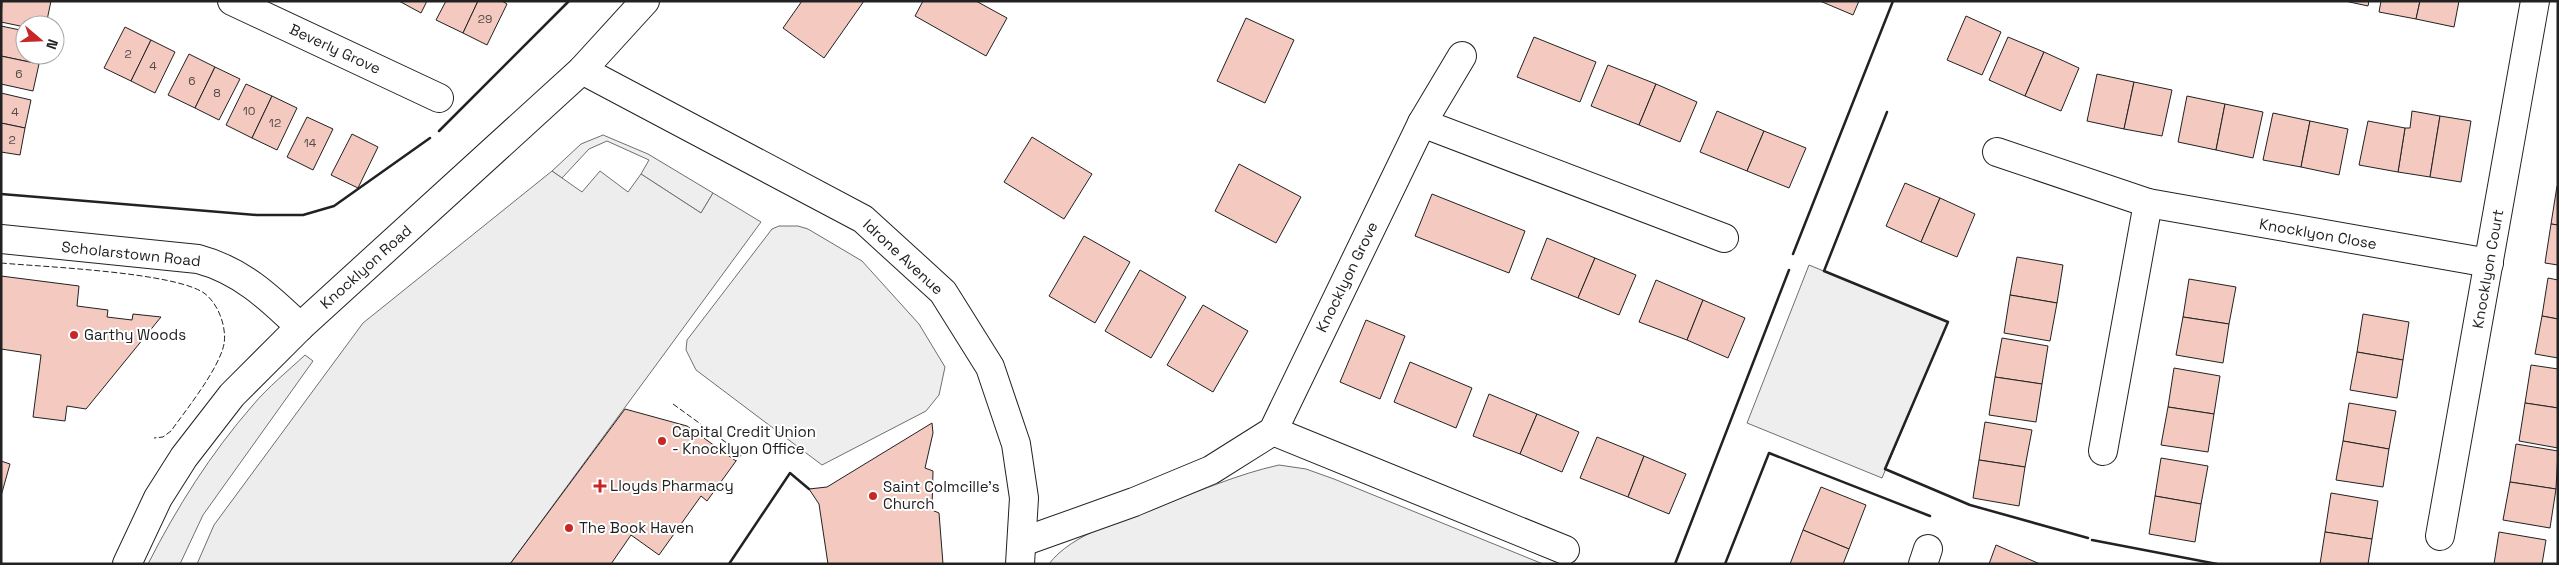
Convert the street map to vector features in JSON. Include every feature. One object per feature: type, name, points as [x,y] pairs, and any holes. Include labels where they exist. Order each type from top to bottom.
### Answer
[{"type":"street","name":"Beverly Grove","points":[[232,1],[439,98]]},
{"type":"street","name":"Knocklyon Road","points":[[127,564],[158,498],[184,457],[232,396],[300,326],[582,70],[645,1]]},
{"type":"street","name":"Knocklyon Court","points":[[2440,536],[2535,1]]},
{"type":"street","name":"Knocklyon Grove","points":[[1273,432],[1422,123],[1462,56]]},
{"type":"street","name":"Idrone Avenue","points":[[582,70],[863,219],[943,292],[990,367],[1016,444],[1024,498],[1021,553]]},
{"type":"street","points":[[1422,123],[1724,238]]},
{"type":"street","name":"Knocklyon Close","points":[[1997,152],[2148,203],[2489,263]]},
{"type":"street","points":[[2103,451],[2148,203]]},
{"type":"street","name":"Scholarstown Road","points":[[1,239],[198,259],[216,264],[249,281],[300,326]]},
{"type":"street","points":[[1021,553],[1211,470],[1273,432],[1565,550]]},
{"type":"shaded area","points":[[603,135],[648,154],[713,193],[701,213],[641,174],[649,160],[607,141],[589,149],[562,178],[552,171],[581,144]]},
{"type":"shaded area","points":[[552,171],[582,192],[600,171],[628,192],[641,174],[701,213],[713,193],[761,222],[510,564],[197,564],[214,525],[363,323]]},
{"type":"shaded area","points":[[779,226],[798,226],[808,229],[862,261],[919,324],[945,367],[939,395],[926,411],[822,465],[696,370],[686,350],[687,340],[772,229]]},
{"type":"shaded area","points":[[1809,265],[1948,322],[1882,478],[1747,423]]},
{"type":"shaded area","points":[[305,355],[313,361],[203,515],[180,564],[148,564],[183,501],[223,442],[259,398]]},
{"type":"shaded area","points":[[1279,465],[1306,469],[1334,479],[1543,564],[1049,564],[1071,544],[1100,528],[1234,478]]},
{"type":"building","points":[[2,1],[51,1],[48,15],[15,15],[15,25],[1,22]]},
{"type":"building","points":[[399,1],[427,1],[421,13]]},
{"type":"building","points":[[446,1],[478,1],[463,33],[436,20]]},
{"type":"building","points":[[478,1],[502,1],[507,4],[487,45],[463,33]]},
{"type":"building","points":[[802,1],[864,1],[824,58],[783,28]]},
{"type":"building","points":[[923,1],[976,1],[1007,18],[986,56],[915,16]]},
{"type":"building","points":[[1820,1],[1859,1],[1853,15]]},
{"type":"building","points":[[2345,1],[2369,1],[2368,6]]},
{"type":"building","points":[[2381,1],[2420,1],[2416,19],[2379,12]]},
{"type":"building","points":[[2420,1],[2459,1],[2454,27],[2416,19]]},
{"type":"building","points":[[1966,16],[2001,32],[1982,75],[1947,60]]},
{"type":"building","points":[[1246,18],[1294,40],[1265,103],[1217,81]]},
{"type":"building","points":[[1,26],[15,29],[15,59],[1,56]]},
{"type":"building","points":[[125,27],[151,40],[131,81],[104,68]]},
{"type":"building","points":[[1534,37],[1596,62],[1580,102],[1517,77]]},
{"type":"building","points":[[2008,37],[2044,52],[2025,96],[1989,80]]},
{"type":"building","points":[[151,40],[175,52],[155,93],[131,81]]},
{"type":"building","points":[[2044,52],[2079,68],[2061,111],[2025,96]]},
{"type":"building","points":[[189,54],[215,67],[195,108],[168,95]]},
{"type":"building","points":[[1,56],[15,59],[15,65],[39,65],[33,91],[1,84]]},
{"type":"building","points":[[1608,65],[1656,84],[1639,125],[1591,106]]},
{"type":"building","points":[[215,67],[240,79],[219,120],[195,108]]},
{"type":"building","points":[[2097,74],[2134,82],[2124,129],[2087,121]]},
{"type":"building","points":[[2134,82],[2172,90],[2162,136],[2124,129]]},
{"type":"building","points":[[246,84],[272,96],[252,138],[226,125]]},
{"type":"building","points":[[1656,84],[1697,102],[1680,142],[1639,125]]},
{"type":"building","points":[[1,93],[31,100],[25,128],[1,123]]},
{"type":"building","points":[[272,96],[297,108],[277,150],[252,138]]},
{"type":"building","points":[[2187,96],[2225,104],[2216,150],[2178,142]]},
{"type":"building","points":[[2225,104],[2263,112],[2253,158],[2216,150]]},
{"type":"building","points":[[1717,111],[1764,131],[1747,171],[1700,152]]},
{"type":"building","points":[[2412,111],[2440,116],[2430,177],[2398,172],[2405,128],[2410,128]]},
{"type":"building","points":[[2273,113],[2310,121],[2301,167],[2263,160]]},
{"type":"building","points":[[2440,116],[2471,121],[2461,182],[2430,177]]},
{"type":"building","points":[[307,117],[333,129],[313,170],[287,157]]},
{"type":"building","points":[[2310,121],[2348,129],[2339,175],[2301,167]]},
{"type":"building","points":[[2368,121],[2405,128],[2398,172],[2359,165]]},
{"type":"building","points":[[1,123],[25,128],[20,155],[1,152]]},
{"type":"building","points":[[1764,131],[1806,148],[1789,188],[1747,171]]},
{"type":"building","points":[[352,134],[378,147],[358,188],[331,175]]},
{"type":"building","points":[[1032,137],[1092,174],[1064,219],[1004,182]]},
{"type":"building","points":[[1239,164],[1301,197],[1276,243],[1215,211]]},
{"type":"building","points":[[1905,183],[1940,198],[1921,242],[1886,226]]},
{"type":"building","points":[[2558,186],[2558,225],[2551,224]]},
{"type":"building","points":[[1432,194],[1525,231],[1509,273],[1415,236]]},
{"type":"building","points":[[1940,198],[1975,214],[1957,257],[1921,242]]},
{"type":"building","points":[[2551,224],[2558,225],[2558,265],[2545,263]]},
{"type":"building","points":[[1084,236],[1130,262],[1095,323],[1049,296]]},
{"type":"building","points":[[1547,238],[1595,258],[1578,298],[1531,279]]},
{"type":"building","points":[[2017,257],[2063,265],[2057,303],[2010,295]]},
{"type":"building","points":[[1595,258],[1636,275],[1619,315],[1578,298]]},
{"type":"building","points":[[1140,270],[1186,297],[1151,358],[1105,331]]},
{"type":"building","name":"Garthy Woods","points":[[1,276],[79,286],[77,306],[108,310],[107,317],[132,320],[133,314],[161,317],[86,409],[67,406],[65,421],[33,417],[41,355],[1,349]]},
{"type":"building","points":[[2548,278],[2558,280],[2558,319],[2542,316]]},
{"type":"building","points":[[2189,279],[2236,287],[2229,324],[2183,317]]},
{"type":"building","points":[[1656,280],[1703,300],[1687,340],[1639,322]]},
{"type":"building","points":[[2010,295],[2057,303],[2050,341],[2004,333]]},
{"type":"building","points":[[1703,300],[1745,318],[1728,358],[1687,340]]},
{"type":"building","points":[[1203,305],[1248,331],[1213,392],[1167,365]]},
{"type":"building","points":[[2363,314],[2409,322],[2403,360],[2357,352]]},
{"type":"building","points":[[2542,316],[2558,319],[2558,358],[2535,354]]},
{"type":"building","points":[[2183,317],[2229,324],[2223,363],[2176,355]]},
{"type":"building","points":[[1366,320],[1405,336],[1380,399],[1340,382]]},
{"type":"building","points":[[2002,338],[2048,346],[2042,384],[1995,377]]},
{"type":"building","points":[[2357,352],[2403,360],[2397,398],[2350,390]]},
{"type":"building","points":[[1410,362],[1472,388],[1456,428],[1394,402]]},
{"type":"building","points":[[2531,365],[2558,369],[2558,408],[2525,403]]},
{"type":"building","points":[[2174,368],[2220,376],[2214,414],[2168,407]]},
{"type":"building","points":[[1995,377],[2042,384],[2036,422],[1989,415]]},
{"type":"building","points":[[1489,394],[1537,414],[1520,454],[1473,436]]},
{"type":"building","points":[[2349,403],[2396,411],[2389,449],[2343,441]]},
{"type":"building","points":[[2525,403],[2558,408],[2558,448],[2519,441]]},
{"type":"building","points":[[2168,407],[2214,414],[2208,452],[2161,445]]},
{"type":"building","points":[[625,409],[687,426],[736,461],[707,501],[701,496],[659,555],[631,535],[611,564],[510,564]]},
{"type":"building","points":[[1537,414],[1579,432],[1562,472],[1520,454]]},
{"type":"building","points":[[1985,422],[2032,430],[2025,467],[1979,460]]},
{"type":"building","name":"Saint Colmcille's Church","points":[[932,423],[933,433],[925,468],[933,471],[932,510],[939,513],[943,564],[828,564],[819,504],[809,489],[827,487]]},
{"type":"building","points":[[1597,437],[1644,456],[1628,497],[1580,478]]},
{"type":"building","points":[[2343,441],[2389,449],[2383,487],[2336,480]]},
{"type":"building","points":[[2516,444],[2558,451],[2556,489],[2510,482]]},
{"type":"building","points":[[1644,456],[1686,474],[1669,514],[1628,497]]},
{"type":"building","points":[[2161,458],[2208,466],[2201,504],[2155,496]]},
{"type":"building","points":[[1979,460],[2025,467],[2019,506],[1973,498]]},
{"type":"building","points":[[1,461],[10,464],[1,496]]},
{"type":"building","points":[[2510,482],[2556,489],[2550,528],[2503,520]]},
{"type":"building","points":[[1821,487],[1866,505],[1849,549],[1803,530]]},
{"type":"building","points":[[2331,493],[2378,501],[2372,539],[2325,532]]},
{"type":"building","points":[[2155,496],[2201,504],[2195,542],[2149,534]]},
{"type":"building","points":[[1803,530],[1849,549],[1843,564],[1790,564]]},
{"type":"building","points":[[2325,532],[2372,539],[2368,564],[2320,564]]},
{"type":"building","points":[[2499,532],[2546,540],[2542,564],[2494,564]]},
{"type":"building","points":[[1996,545],[2040,564],[1989,564]]},
{"type":"fence","points":[[1,263],[137,275],[188,286],[209,297],[223,323],[225,337],[221,354],[201,389],[171,431],[163,437],[154,438]]},
{"type":"fence","points":[[673,404],[742,454],[736,461]]},
{"type":"wall","points":[[439,131],[569,1]]},
{"type":"wall","points":[[1793,254],[1893,1]]},
{"type":"wall","points":[[1887,112],[1824,271],[1948,322],[1885,469],[1970,505],[2088,538]]},
{"type":"wall","points":[[1,194],[257,215],[303,215],[334,206],[430,138]]},
{"type":"wall","points":[[1675,564],[1789,270]]},
{"type":"wall","points":[[1725,564],[1769,453],[1930,516]]},
{"type":"wall","points":[[729,564],[790,473],[809,489]]},
{"type":"wall","points":[[2092,540],[2217,564]]},
{"type":"place","name":"Garthy Woods","points":[[74,335]]},
{"type":"place","name":"Capital Credit Union - Knocklyon Office","points":[[662,441]]},
{"type":"place","name":"Lloyds Pharmacy","points":[[600,486]]},
{"type":"place","name":"Saint Colmcille's Church","points":[[873,496]]},
{"type":"place","name":"The Book Haven","points":[[569,528]]}]
